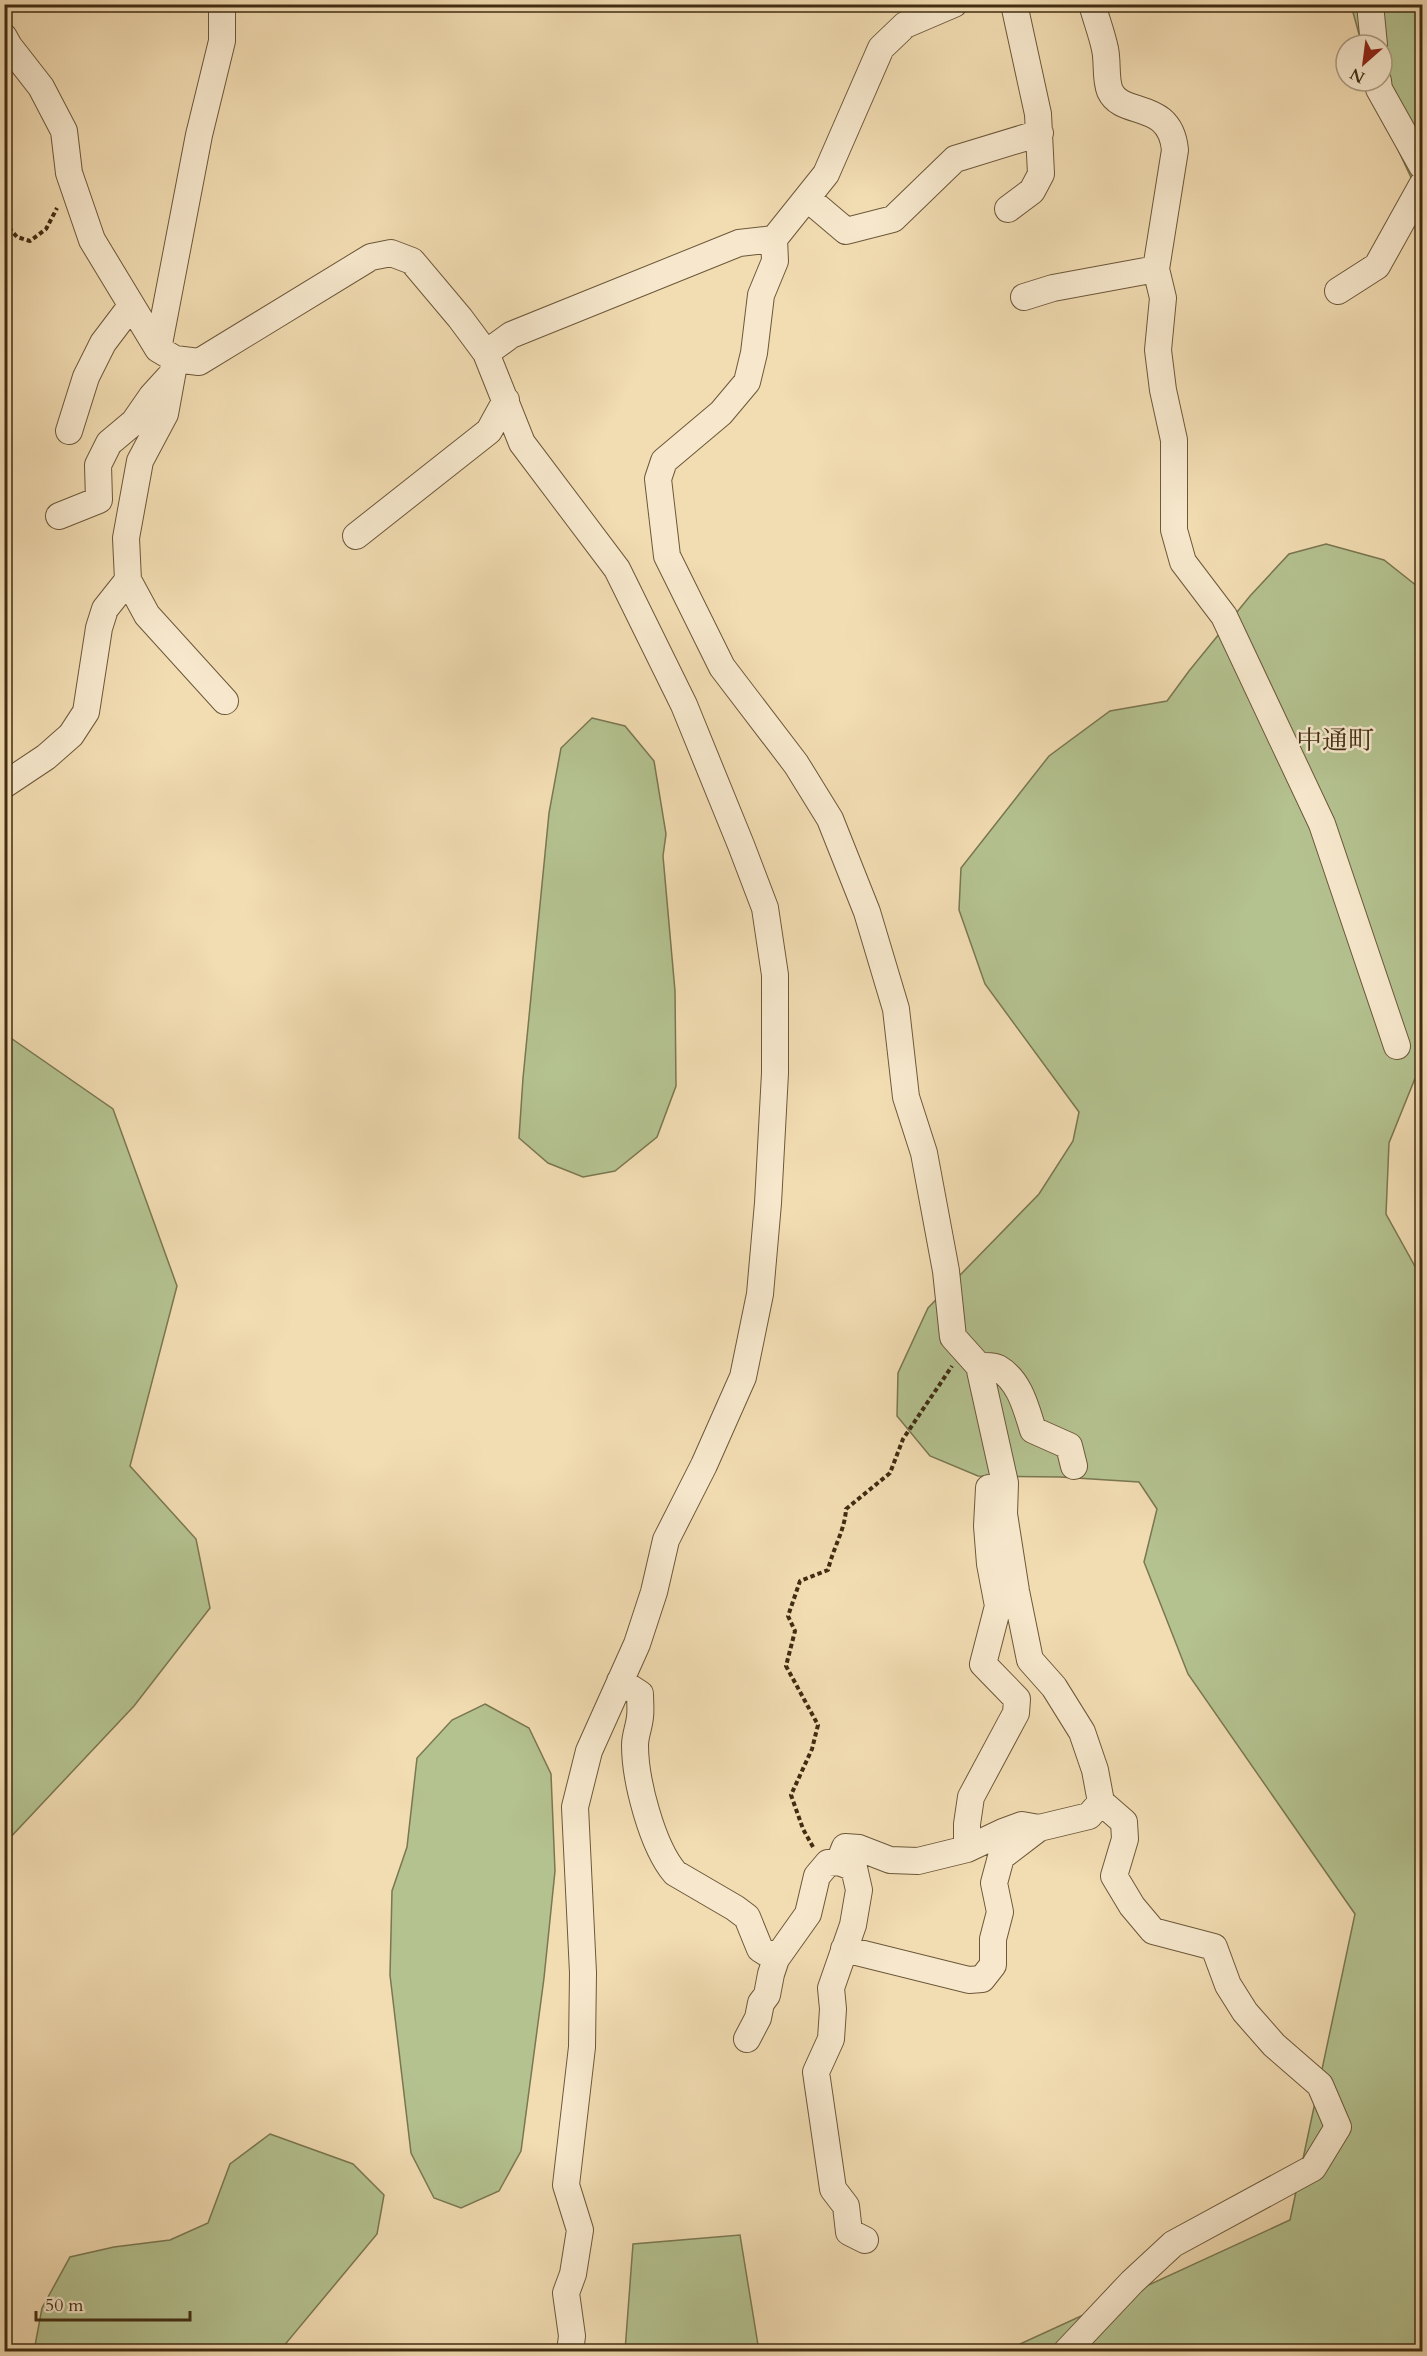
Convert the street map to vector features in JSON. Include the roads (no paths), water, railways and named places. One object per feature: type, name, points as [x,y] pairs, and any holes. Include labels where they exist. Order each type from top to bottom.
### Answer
[{"type":"street","points":[[222,4],[222,41],[199,135],[168,361],[165,414],[140,461],[126,538],[128,580],[147,615],[225,701]]},
{"type":"street","points":[[954,4],[905,25],[881,48],[826,174],[774,239],[775,261],[761,295],[754,353],[747,382],[721,413],[664,461],[658,479],[667,556],[722,667],[796,764],[830,819],[867,912],[896,1009],[906,1097],[924,1153],[946,1271],[953,1337],[971,1356],[997,1367],[1014,1381],[1025,1404],[1033,1431],[1069,1446],[1074,1466]]},
{"type":"street","points":[[1008,209],[1032,191],[1041,174],[1038,114],[1014,4]]},
{"type":"street","points":[[1092,4],[1105,51],[1110,92],[1118,100],[1161,119],[1173,133],[1175,150],[1156,269],[1163,298],[1158,350],[1162,390],[1174,440],[1174,530],[1183,562],[1224,616],[1322,824],[1397,1046]]},
{"type":"street","points":[[1370,4],[1373,33]]},
{"type":"street","points":[[4,37],[41,87],[64,131],[71,181],[92,240],[131,306],[168,361]]},
{"type":"street","points":[[1381,93],[1422,166]]},
{"type":"street","points":[[807,198],[846,231],[873,226],[893,219],[955,159],[1040,133]]},
{"type":"street","points":[[1338,291],[1377,266],[1422,185]]},
{"type":"street","points":[[486,353],[511,335],[739,243],[774,239]]},
{"type":"street","points":[[168,361],[199,362],[371,257],[391,253],[412,261],[486,353],[522,443],[617,568],[684,705],[765,908],[775,975],[775,1073],[761,1282],[743,1377],[704,1465],[666,1540],[654,1592],[637,1644],[589,1751],[575,1807],[582,2047],[566,2185],[580,2230],[573,2274],[566,2293],[572,2336],[570,2352]]},
{"type":"street","points":[[1024,297],[1053,288],[1156,269]]},
{"type":"street","points":[[69,431],[86,377],[103,343],[131,306]]},
{"type":"street","points":[[59,516],[99,500],[98,465],[109,443],[134,422],[152,396],[168,361]]},
{"type":"street","points":[[356,536],[489,431],[506,400]]},
{"type":"street","points":[[4,785],[46,757],[71,735],[86,712],[99,628],[105,609],[128,580]]},
{"type":"street","points":[[971,1356],[992,1426],[1005,1483],[1004,1514],[1016,1592],[1030,1660],[1054,1687],[1082,1732],[1095,1770],[1101,1802],[1124,1822],[1125,1839],[1114,1876],[1132,1906],[1153,1931],[1214,1947],[1228,1985],[1245,2012],[1274,2045],[1320,2085],[1338,2127],[1313,2168],[1173,2244],[1066,2352]]},
{"type":"street","points":[[967,1849],[967,1824],[971,1797],[1016,1713],[1017,1699],[983,1664],[998,1606],[990,1564],[987,1526],[989,1483],[987,1450],[992,1426]]},
{"type":"street","points":[[620,1681],[640,1694],[640,1717],[635,1743],[637,1775],[655,1839],[668,1865],[675,1873],[747,1917],[760,1949],[776,1959]]},
{"type":"street","points":[[747,2038],[758,2018],[761,2003],[767,1995],[776,1959],[808,1914],[817,1876],[832,1864],[845,1847],[859,1848],[890,1860],[918,1860],[967,1849],[1022,1825],[1039,1828],[1089,1816],[1101,1802]]},
{"type":"street","points":[[844,1949],[969,1980],[982,1979],[993,1965],[993,1939],[1000,1912],[994,1883],[1001,1857],[1039,1828]]},
{"type":"street","points":[[832,1864],[855,1868],[859,1890],[853,1925],[831,1988],[833,2009],[831,2039],[816,2072],[833,2189],[846,2206],[849,2232],[865,2240]]},
{"type":"district","name":"中通町","points":[[1335,740]]}]
